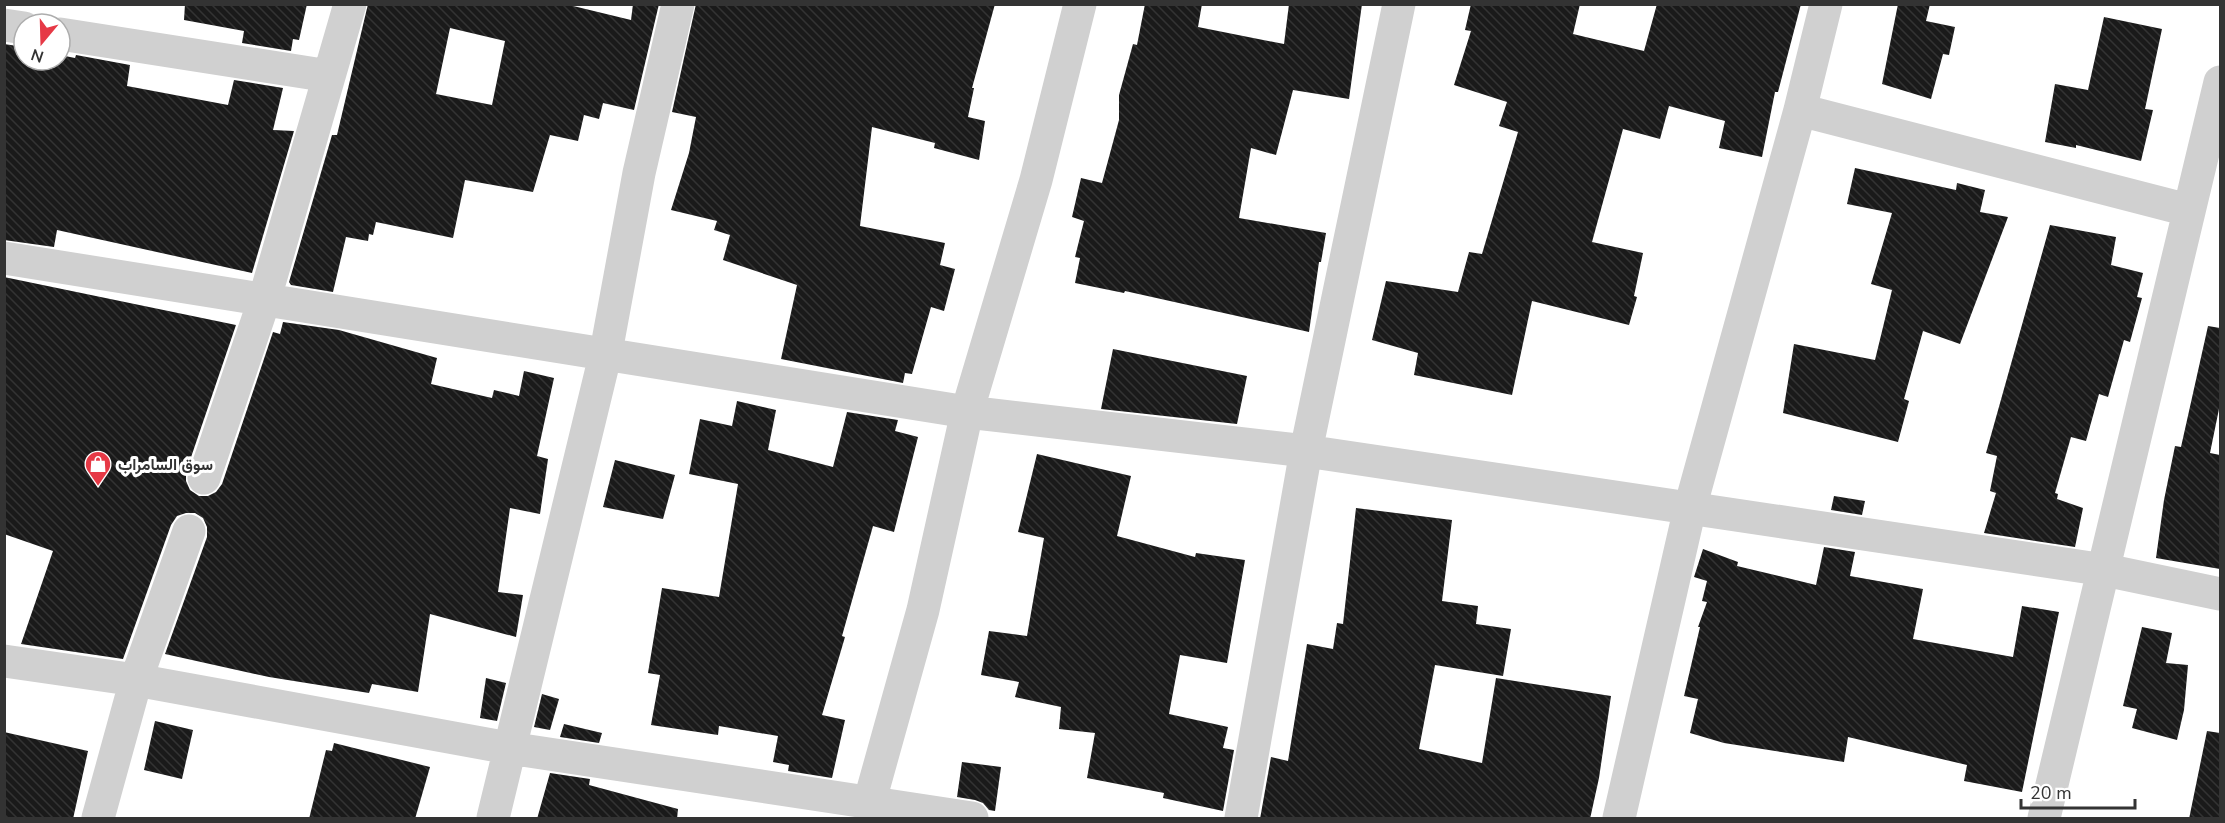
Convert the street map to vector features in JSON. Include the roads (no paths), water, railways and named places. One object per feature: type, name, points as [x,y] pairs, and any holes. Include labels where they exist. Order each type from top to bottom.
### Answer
[{"type":"street","points":[[204,478],[264,301],[350,4]]},
{"type":"street","points":[[493,819],[606,352],[639,172],[678,4]]},
{"type":"street","points":[[866,810],[923,610],[967,412],[1036,180],[1080,4]]},
{"type":"street","points":[[1241,819],[1306,451],[1399,4]]},
{"type":"street","points":[[1619,819],[1690,508],[1800,110],[1826,4]]},
{"type":"street","points":[[72,36],[329,76]]},
{"type":"street","points":[[2044,819],[2220,82]]},
{"type":"street","points":[[1800,110],[2188,210]]},
{"type":"street","points":[[4,258],[264,301],[606,352],[967,412],[1306,451],[2105,570],[2220,594]]},
{"type":"street","points":[[98,819],[136,680],[189,531]]},
{"type":"street","points":[[4,661],[136,680],[866,810],[972,819]]},
{"type":"place","name":"سوق السامراب","points":[[98,487]]}]
